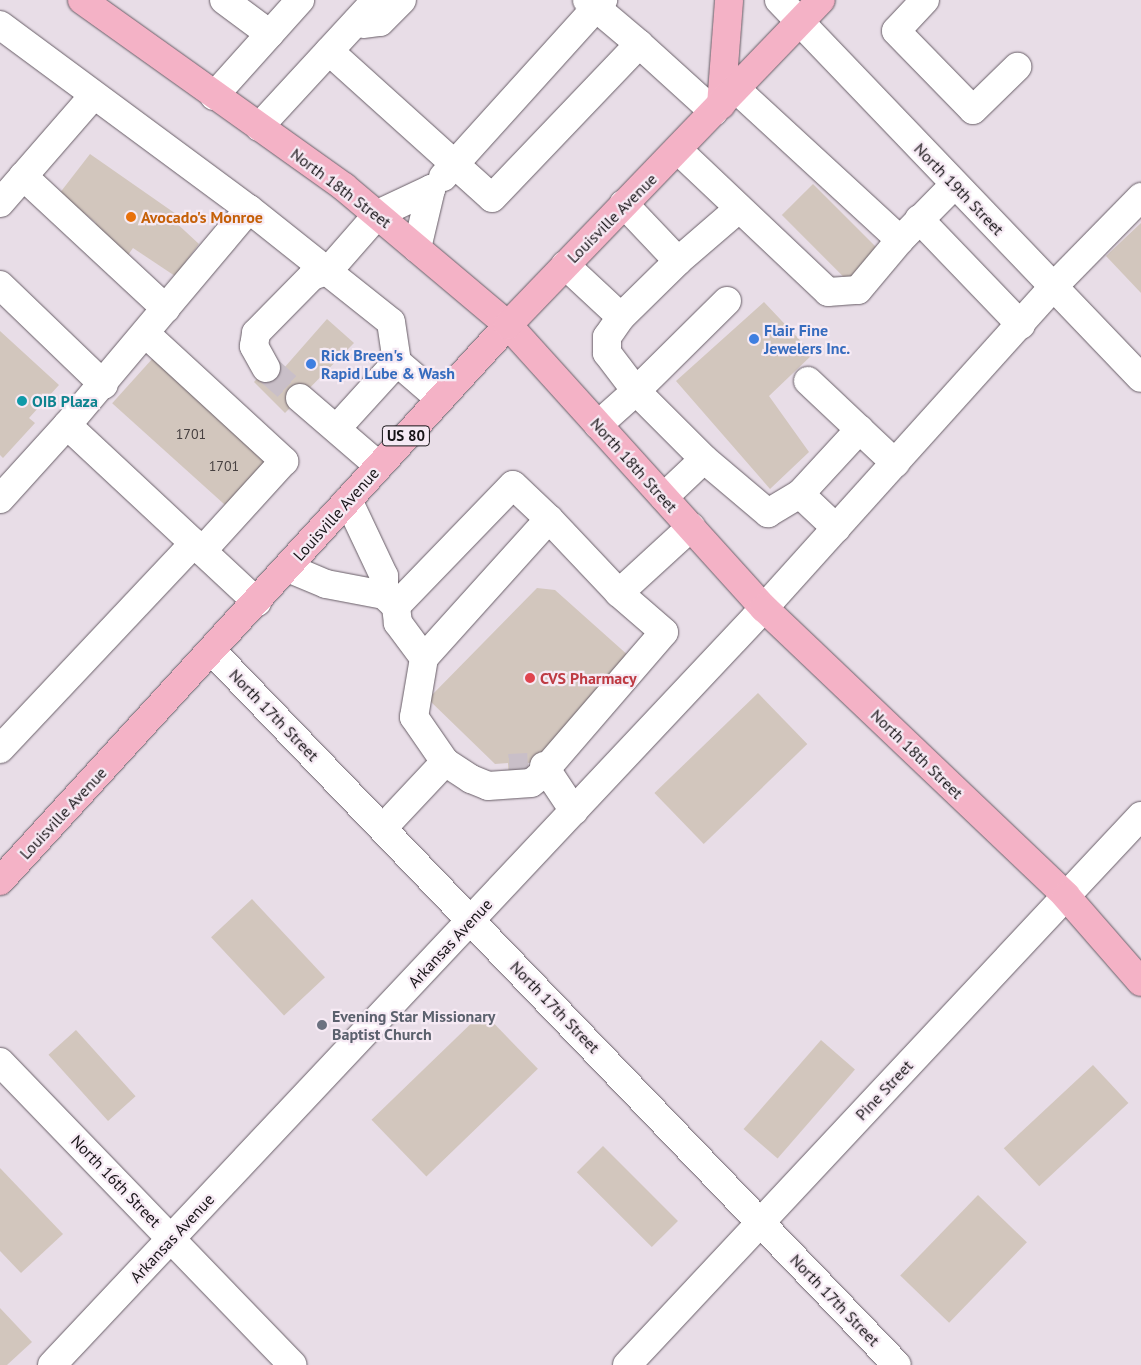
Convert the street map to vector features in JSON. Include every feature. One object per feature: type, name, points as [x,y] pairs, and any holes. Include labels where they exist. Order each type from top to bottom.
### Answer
[{"type":"main road","name":"North 18th Street","points":[[82,0],[378,214],[508,325],[764,608],[1066,896],[1141,982]]},
{"type":"main road","points":[[723,102],[729,0]]},
{"type":"main road","name":"Louisville Avenue","points":[[0,881],[257,602],[508,325],[624,204],[679,151],[723,102],[822,0]]},
{"type":"street","points":[[224,0],[270,34]]},
{"type":"street","points":[[214,96],[300,0]]},
{"type":"street","points":[[258,127],[376,0]]},
{"type":"street","points":[[352,26],[380,22],[402,0]]},
{"type":"street","name":"North 19th Street","points":[[778,0],[1141,378]]},
{"type":"street","points":[[925,0],[896,32],[973,110],[1017,68]]},
{"type":"street","points":[[266,368],[254,346],[256,333],[312,276],[329,270],[378,214],[431,189],[596,3],[639,44],[723,102],[900,240]]},
{"type":"street","points":[[0,25],[93,96],[249,209],[329,270],[391,322],[397,362],[440,399]]},
{"type":"street","points":[[330,51],[492,198],[639,44]]},
{"type":"street","points":[[0,203],[93,96]]},
{"type":"street","points":[[679,151],[737,210],[828,292],[858,290],[919,219],[954,184]]},
{"type":"street","points":[[23,176],[166,309]]},
{"type":"street","points":[[417,248],[431,189]]},
{"type":"street","name":"Arkansas Avenue","points":[[52,1365],[764,608],[1022,326],[1053,287],[1141,197]]},
{"type":"street","points":[[624,204],[678,261]]},
{"type":"street","points":[[0,499],[104,385],[249,209]]},
{"type":"street","points":[[737,210],[678,261],[621,317],[607,337],[607,353],[636,391],[704,459],[768,513],[800,494],[860,429]]},
{"type":"street","points":[[919,219],[1022,326]]},
{"type":"street","points":[[565,265],[621,317]]},
{"type":"street","points":[[0,285],[104,385]]},
{"type":"street","points":[[598,425],[636,391],[727,301]]},
{"type":"street","points":[[0,749],[284,461],[146,334]]},
{"type":"street","points":[[337,428],[397,362]]},
{"type":"street","points":[[808,381],[895,463]]},
{"type":"street","points":[[300,398],[379,466]]},
{"type":"street","points":[[67,425],[257,602]]},
{"type":"street","points":[[664,497],[704,459]]},
{"type":"street","points":[[390,600],[514,485],[619,593],[664,632],[527,767],[492,769],[471,779]]},
{"type":"street","points":[[800,494],[836,528]]},
{"type":"street","points":[[348,500],[384,576],[398,623],[424,658]]},
{"type":"street","points":[[527,767],[531,783],[488,786],[471,779],[445,762],[414,717],[424,658],[549,519]]},
{"type":"street","points":[[619,593],[691,527]]},
{"type":"street","points":[[288,568],[326,584],[390,600]]},
{"type":"street","name":"North 17th Street","points":[[212,651],[897,1365]]},
{"type":"street","points":[[383,828],[445,762]]},
{"type":"street","points":[[527,767],[574,811]]},
{"type":"street","name":"Pine Street","points":[[627,1365],[1141,816]]},
{"type":"street","name":"North 16th Street","points":[[0,1062],[293,1365]]},
{"type":"building","name":"Avocado's Monroe","points":[[90,154],[176,214],[172,219],[199,244],[175,276],[133,248],[126,258],[90,230],[96,223],[84,213],[79,220],[59,194]]},
{"type":"building","points":[[813,184],[882,253],[851,284],[782,215]]},
{"type":"building","points":[[1141,223],[1141,293],[1106,256]]},
{"type":"building","points":[[764,302],[813,354],[769,396],[809,452],[770,489],[676,381]]},
{"type":"building","name":"Rick Breen's Rapid Lube & Wash","points":[[327,319],[354,343],[285,413],[254,382],[275,359],[284,368]]},
{"type":"building","name":"OIB Plaza","points":[[0,331],[59,385],[29,418],[35,423],[3,458],[0,455]]},
{"type":"building","points":[[153,358],[271,464],[230,510],[112,403]]},
{"type":"building","name":"CVS Pharmacy","points":[[537,588],[555,590],[630,657],[536,762],[528,763],[529,778],[509,779],[508,763],[495,764],[428,699]]},
{"type":"building","points":[[758,693],[807,744],[704,844],[654,793]]},
{"type":"building","points":[[252,899],[325,977],[284,1015],[211,937]]},
{"type":"building","points":[[483,1012],[538,1069],[426,1176],[372,1120]]},
{"type":"building","points":[[76,1030],[136,1096],[108,1121],[49,1055]]},
{"type":"building","points":[[821,1040],[855,1070],[778,1159],[744,1129]]},
{"type":"building","points":[[1093,1065],[1128,1103],[1039,1186],[1004,1148]]},
{"type":"building","points":[[603,1146],[678,1221],[652,1247],[577,1172]]},
{"type":"building","points":[[0,1168],[63,1234],[21,1273],[0,1251]]},
{"type":"building","points":[[978,1195],[1027,1242],[949,1323],[900,1276]]},
{"type":"building","points":[[0,1308],[32,1342],[7,1365],[0,1365]]},
{"type":"tunnel","points":[[266,368],[300,398]]},
{"type":"tunnel","points":[[509,768],[528,767]]},
{"type":"place","name":"Avocado's Monroe","points":[[131,217]]},
{"type":"place","name":"Flair Fine Jewelers Inc.","points":[[754,339]]},
{"type":"place","name":"Rick Breen's Rapid Lube & Wash","points":[[311,364]]},
{"type":"place","name":"OIB Plaza","points":[[22,401]]},
{"type":"place","name":"CVS Pharmacy","points":[[530,678]]},
{"type":"place","name":"Evening Star Missionary Baptist Church","points":[[322,1025]]}]
